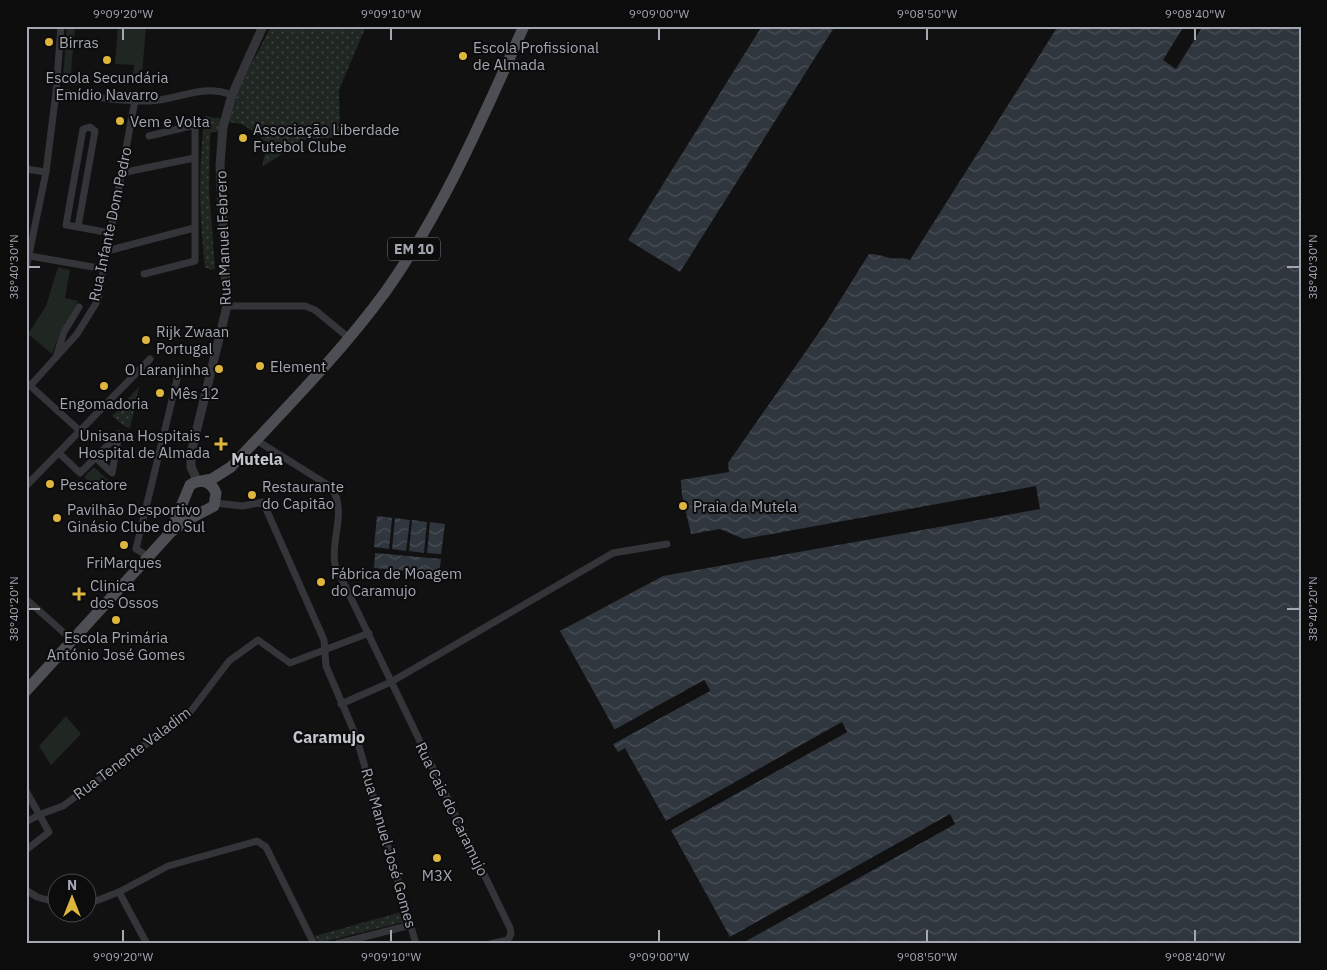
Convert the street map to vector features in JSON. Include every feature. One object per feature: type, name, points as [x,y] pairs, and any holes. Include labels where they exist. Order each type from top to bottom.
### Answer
[{"type":"main road","name":"EM 10","points":[[26,691],[170,533],[187,520],[210,509],[216,502],[231,468],[349,338],[391,283],[444,198],[524,26]]},
{"type":"main road","name":"EM 10","points":[[170,533],[190,486],[200,481],[212,479],[231,468]]},
{"type":"main road","points":[[200,481],[213,486],[216,502]]},
{"type":"main road","points":[[186,493],[188,505],[194,511],[203,512]]},
{"type":"street","points":[[26,269],[46,172],[56,92],[61,26]]},
{"type":"street","name":"Rua Manuel Febrero","points":[[200,481],[191,467],[191,453],[227,306],[220,165],[224,127],[232,95],[262,30]]},
{"type":"street","points":[[56,92],[148,101],[168,99],[203,90],[218,89],[232,95]]},
{"type":"street","name":"Rua Infante Dom Pedro","points":[[28,384],[77,334],[98,300],[135,100]]},
{"type":"street","points":[[144,274],[195,261],[195,125],[149,136]]},
{"type":"street","points":[[78,227],[95,131],[90,127],[83,129],[66,225],[110,233]]},
{"type":"street","points":[[121,174],[194,158]]},
{"type":"street","points":[[26,169],[46,172]]},
{"type":"street","points":[[107,251],[194,228]]},
{"type":"street","points":[[30,256],[104,269]]},
{"type":"street","points":[[227,306],[305,306],[315,310],[349,338]]},
{"type":"street","points":[[56,357],[64,332],[79,307]]},
{"type":"street","points":[[26,486],[150,359]]},
{"type":"street","points":[[149,557],[136,548],[180,367]]},
{"type":"street","points":[[28,384],[80,431]]},
{"type":"street","points":[[58,453],[80,473],[95,457],[119,434],[112,473],[95,457]]},
{"type":"street","name":"Rua Cais do Caramujo","points":[[256,440],[331,487],[337,496],[340,509],[334,555],[335,565],[510,928],[510,937],[504,942],[490,944]]},
{"type":"street","name":"Rua Manuel José Gomes","points":[[216,502],[243,506],[263,502],[324,640],[326,666],[356,736],[416,944]]},
{"type":"street","points":[[342,704],[391,682],[613,553],[667,544]]},
{"type":"street","points":[[26,599],[72,640]]},
{"type":"street","points":[[324,650],[369,633]]},
{"type":"street","name":"Rua Tenente Valadim","points":[[26,822],[63,806],[191,711],[228,661],[252,643],[258,640],[290,663],[324,650]]},
{"type":"street","points":[[26,791],[41,814],[49,832],[26,850]]},
{"type":"street","points":[[98,900],[120,892],[168,866],[257,841],[266,847],[314,944]]},
{"type":"street","points":[[26,890],[37,897],[48,900]]},
{"type":"street","points":[[120,892],[147,944]]},
{"type":"street","points":[[336,944],[411,925]]},
{"type":"shaded area","points":[[67,26],[75,26],[71,73],[68,73],[68,77],[79,79],[78,85],[68,84],[69,79],[63,78]]},
{"type":"shaded area","points":[[118,26],[146,26],[142,74],[133,74],[134,65],[115,64]]},
{"type":"shaded area","points":[[271,26],[366,26],[339,90],[340,133],[336,137],[301,140],[301,145],[291,148],[262,167],[268,142],[261,140],[261,137],[242,124],[228,122],[239,88]]},
{"type":"shaded area","points":[[205,116],[222,119],[219,132],[211,132],[210,138],[209,189],[215,269],[209,270],[209,268],[205,268],[201,230],[200,173]]},
{"type":"shaded area","points":[[58,267],[70,270],[65,298],[78,301],[60,333],[52,354],[28,334],[46,306]]},
{"type":"shaded area","points":[[139,387],[130,428],[124,426],[112,416]]},
{"type":"shaded area","points":[[94,467],[108,480],[99,490],[84,477]]},
{"type":"shaded area","points":[[66,716],[81,734],[51,765],[39,746]]},
{"type":"shaded area","points":[[401,912],[404,922],[319,943],[315,936]]},
{"type":"water","points":[[762,26],[835,26],[680,272],[628,240]]},
{"type":"water","points":[[1058,26],[1184,26],[1163,60],[1176,69],[1203,26],[1301,26],[1301,944],[741,944],[955,824],[950,815],[730,937],[671,830],[847,732],[842,723],[666,821],[625,748],[618,752],[613,744],[710,691],[704,681],[615,730],[560,631],[663,576],[1040,509],[1036,486],[744,539],[720,529],[691,534],[682,495],[681,480],[729,472],[728,463],[827,321],[869,254],[910,260]]},
{"type":"water","points":[[377,516],[392,518],[389,549],[374,547]]},
{"type":"water","points":[[395,518],[410,520],[406,551],[392,549]]},
{"type":"water","points":[[412,520],[427,522],[424,553],[409,551]]},
{"type":"water","points":[[430,522],[445,524],[441,554],[427,553]]},
{"type":"water","points":[[375,553],[441,559],[439,574],[374,568]]},
{"type":"pier","points":[[704,680],[710,690],[613,744],[612,742],[707,690],[703,684],[616,732],[612,731]]},
{"type":"pier","points":[[842,722],[847,732],[671,830],[670,828],[844,731],[841,726],[667,823],[666,821]]},
{"type":"pier","points":[[950,814],[955,824],[739,944],[952,823],[949,818],[731,940],[730,937]]},
{"type":"place","name":"Birras","points":[[49,42]]},
{"type":"place","name":"Escola Profissional de Almada","points":[[463,56]]},
{"type":"place","name":"Escola Secundária Emídio Navarro","points":[[107,60]]},
{"type":"place","name":"Vem e Volta","points":[[120,121]]},
{"type":"place","name":"Associação Liberdade Futebol Clube","points":[[243,138]]},
{"type":"place","name":"Rijk Zwaan Portugal","points":[[146,340]]},
{"type":"place","name":"Element","points":[[260,366]]},
{"type":"place","name":"O Laranjinha","points":[[219,369]]},
{"type":"place","name":"Engomadoria","points":[[104,386]]},
{"type":"place","name":"Mês 12","points":[[160,393]]},
{"type":"place","name":"Unisana Hospitais - Hospital de Almada","points":[[221,444]]},
{"type":"place","name":"Pescatore","points":[[50,484]]},
{"type":"place","name":"Restaurante do Capitão","points":[[252,495]]},
{"type":"place","name":"Praia da Mutela","points":[[683,506]]},
{"type":"place","name":"Pavilhão Desportivo Ginásio Clube do Sul","points":[[57,518]]},
{"type":"place","name":"FriMarques","points":[[124,545]]},
{"type":"place","name":"Fábrica de Moagem do Caramujo","points":[[321,582]]},
{"type":"place","name":"Clinica dos Ossos","points":[[79,594]]},
{"type":"place","name":"Escola Primária António José Gomes","points":[[116,620]]},
{"type":"place","name":"M3X","points":[[437,858]]},
{"type":"district","name":"Mutela","points":[[257,459]]},
{"type":"district","name":"Caramujo","points":[[329,737]]}]
